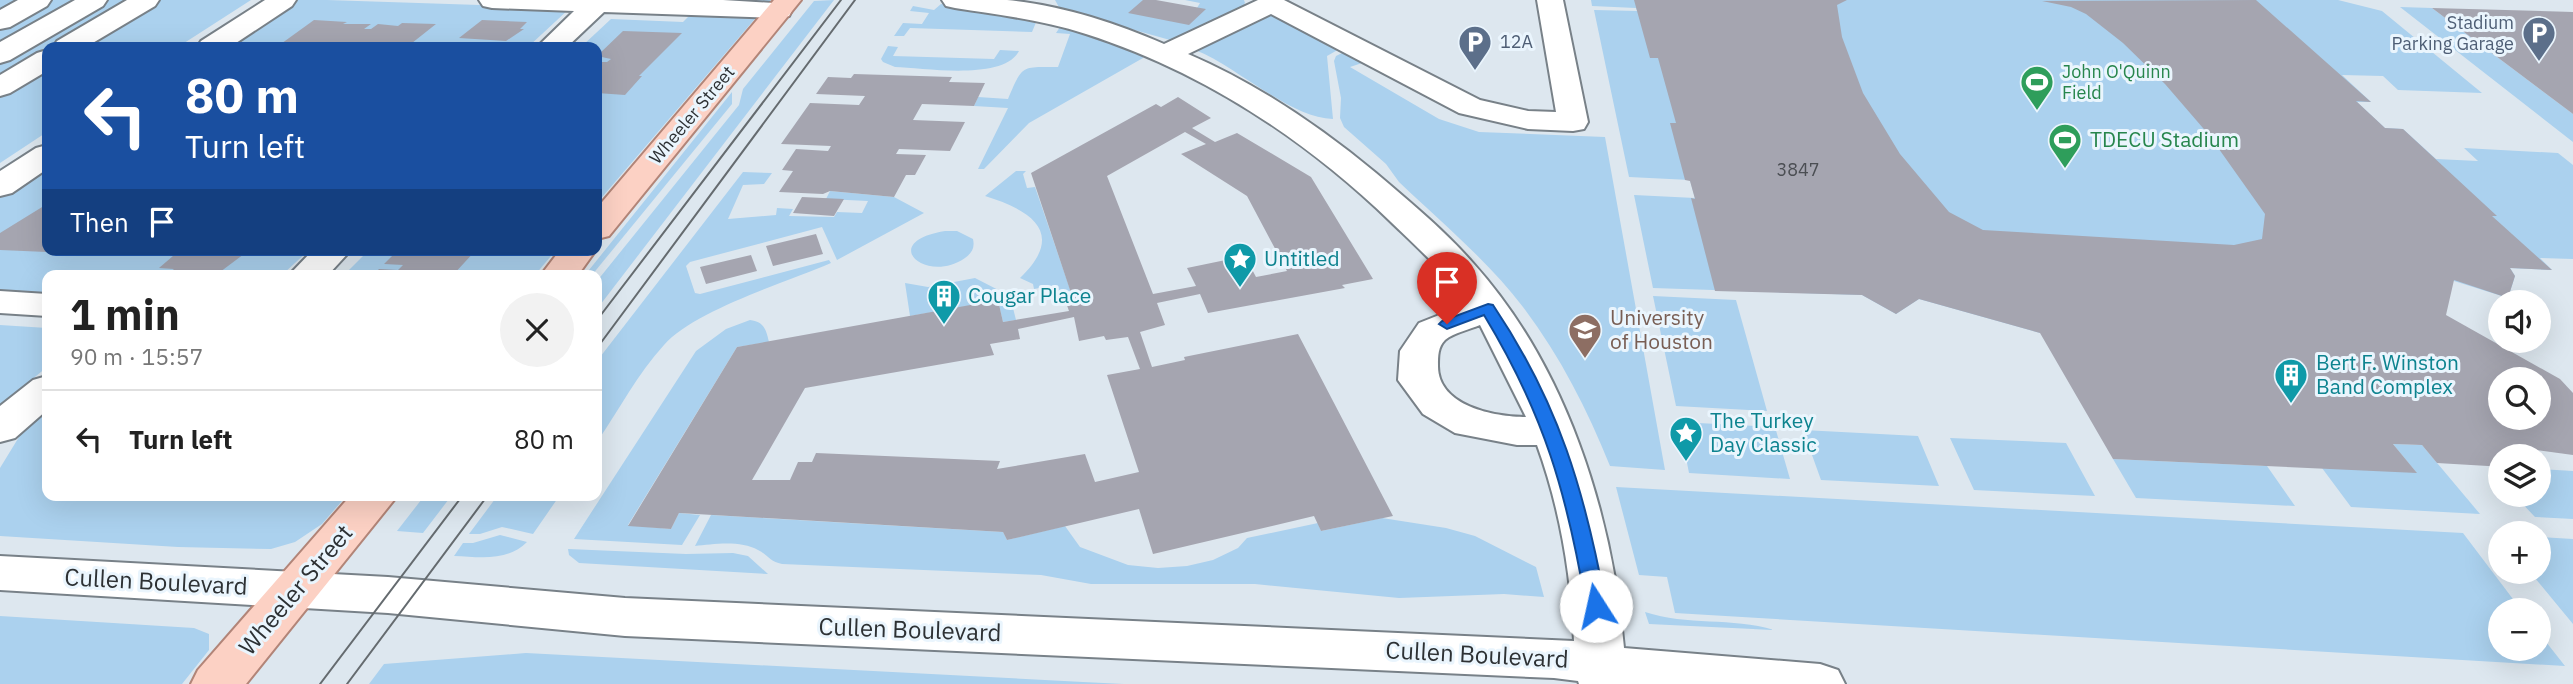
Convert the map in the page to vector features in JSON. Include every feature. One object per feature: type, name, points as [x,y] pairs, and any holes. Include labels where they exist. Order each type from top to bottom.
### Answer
[{"type":"main road","name":"Wheeler Street","points":[[602,223],[783,5]]},
{"type":"main road","points":[[563,270],[574,256]]},
{"type":"main road","name":"Wheeler Street","points":[[216,684],[371,501]]},
{"type":"street","points":[[0,21],[38,0]]},
{"type":"street","points":[[43,42],[94,0]]},
{"type":"street","points":[[75,42],[146,0]]},
{"type":"street","points":[[219,42],[283,0]]},
{"type":"street","points":[[492,0],[597,4],[783,5]]},
{"type":"street","points":[[1166,55],[1267,2],[1469,107],[1528,120],[1573,122],[1550,0]]},
{"type":"street","points":[[968,1],[1025,10],[1081,24],[1166,55],[1255,99],[1338,156],[1384,194],[1460,271],[1488,309],[1516,355],[1553,432],[1584,536],[1596,606],[1602,673]]},
{"type":"street","points":[[556,42],[597,4]]},
{"type":"street","points":[[3,75],[42,43]]},
{"type":"street","points":[[3,75],[42,61]]},
{"type":"street","points":[[0,186],[42,158]]},
{"type":"street","points":[[312,270],[328,256]]},
{"type":"street","points":[[0,302],[42,305]]},
{"type":"street","points":[[1488,309],[1432,331],[1419,351],[1418,380],[1437,405],[1470,423],[1553,432]]},
{"type":"street","points":[[1,428],[42,393]]},
{"type":"street","name":"Cullen Boulevard","points":[[0,573],[388,595],[625,617],[1540,657],[1602,673],[1650,671],[1820,684]]},
{"type":"shaded area","points":[[0,0],[251,0],[186,42],[42,42],[42,135],[0,163]]},
{"type":"shaded area","points":[[297,0],[570,8],[533,42],[234,42]]},
{"type":"shaded area","points":[[705,0],[771,0],[602,197],[602,42],[586,42],[611,19],[683,22]]},
{"type":"shaded area","points":[[834,0],[602,302],[602,275],[739,105],[743,89],[814,1]]},
{"type":"shaded area","points":[[1055,0],[1146,0],[1197,8],[1200,3],[1185,0],[1244,0],[1245,3],[1241,9],[1170,40],[1060,9]]},
{"type":"shaded area","name":"TDECU Stadium","points":[[1591,0],[2338,0],[2382,11],[2482,93],[2398,90],[2383,76],[2342,75],[2371,102],[2357,102],[2385,128],[2403,129],[2436,159],[2478,161],[2464,148],[2558,153],[2573,165],[2573,259],[2540,258],[2552,270],[2510,268],[2515,276],[2511,290],[2488,292],[2454,281],[2040,333],[1919,299],[1896,314],[1862,295],[1653,288],[1634,195],[1695,198],[1690,180],[1629,177],[1594,10],[1637,11],[1636,8],[1592,6]]},
{"type":"shaded area","points":[[941,4],[1037,20],[1032,32],[910,28],[904,36],[894,36],[903,23],[922,24],[929,13],[910,11],[913,6],[934,10]]},
{"type":"shaded area","points":[[2400,7],[2432,8],[2573,114],[2573,142]]},
{"type":"shaded area","points":[[1273,14],[1341,48],[1327,56],[1333,119],[1316,116],[1281,101],[1228,67],[1195,50]]},
{"type":"shaded area","points":[[1060,27],[1094,35],[1144,55],[1143,58],[1029,123],[984,169],[978,169],[1008,108],[974,106],[978,97],[1008,99],[1017,79],[1025,70],[1058,67],[1070,34],[1056,33]]},
{"type":"shaded area","points":[[888,46],[898,47],[893,56],[994,59],[1000,50],[1019,51],[1011,60],[997,66],[962,71],[895,67],[881,59]]},
{"type":"shaded area","points":[[1346,51],[1368,61],[1350,67],[1439,119],[1479,132],[1605,137],[1665,470],[1610,466],[1572,383],[1549,344],[1510,290],[1399,182],[1386,164],[1344,127],[1340,118],[1341,98],[1334,61],[1336,56]]},
{"type":"shaded area","points":[[732,92],[732,104],[596,270],[589,270]]},
{"type":"shaded area","points":[[42,169],[42,256],[303,256],[287,270],[42,270],[42,294],[0,292],[0,197]]},
{"type":"shaded area","points":[[1016,171],[1026,171],[1023,174],[1027,188],[1035,187],[1071,292],[1053,295],[1050,286],[1034,289],[1033,284],[1020,278],[1034,262],[1041,248],[1042,236],[1029,216],[985,196]]},
{"type":"shaded area","points":[[743,172],[772,173],[764,184],[743,185],[728,219],[776,215],[777,208],[793,209],[789,216],[834,217],[837,212],[862,213],[868,201],[826,199],[830,191],[894,197],[924,213],[837,260],[822,227],[690,262],[686,266],[695,293],[700,294],[829,260],[831,263],[719,309],[678,332],[646,367],[602,434],[602,355]]},
{"type":"shaded area","points":[[957,231],[973,239],[973,248],[965,258],[950,265],[936,267],[915,259],[911,251],[914,244],[925,236]]},
{"type":"shaded area","points":[[363,256],[551,256],[539,270],[349,270]]},
{"type":"shaded area","points":[[975,278],[1010,296],[1016,320],[1003,322],[998,301],[910,316],[905,283],[928,287]]},
{"type":"shaded area","points":[[1653,296],[1736,300],[1767,411],[1676,406]]},
{"type":"shaded area","points":[[750,320],[758,322],[764,327],[769,342],[737,347],[628,525],[671,529],[679,513],[700,515],[682,545],[574,539],[599,501],[602,501],[602,496],[696,351],[726,329]]},
{"type":"shaded area","points":[[0,325],[42,328],[42,371],[0,406]]},
{"type":"shaded area","points":[[42,408],[42,501],[342,501],[322,524],[295,542],[271,549],[178,547],[0,536],[0,468],[30,419]]},
{"type":"shaded area","points":[[1679,422],[1775,427],[1790,479],[1689,473]]},
{"type":"shaded area","points":[[1803,430],[1918,436],[1939,486],[1821,480]]},
{"type":"shaded area","points":[[1950,438],[2066,443],[2095,496],[1974,490]]},
{"type":"shaded area","points":[[2393,444],[2422,445],[2480,514],[2351,507],[2322,468],[2416,472]]},
{"type":"shaded area","points":[[2113,459],[2267,466],[2295,506],[2136,498]]},
{"type":"shaded area","points":[[2551,470],[2573,471],[2573,519],[2535,517],[2525,507],[2551,507]]},
{"type":"shaded area","points":[[1616,487],[2463,533],[2488,566],[2488,584],[2502,584],[2512,598],[2488,598],[2488,661],[2551,661],[2551,648],[2565,666],[1675,613],[1667,577],[1639,575]]},
{"type":"shaded area","points":[[420,501],[447,501],[423,533],[397,531]]},
{"type":"shaded area","points":[[494,501],[556,501],[533,534],[502,527],[480,534],[469,534]]},
{"type":"shaded area","points":[[711,515],[1003,532],[1007,540],[1065,526],[1080,547],[1128,565],[1158,568],[1187,566],[1213,560],[1238,548],[1247,538],[1318,523],[1321,531],[1382,518],[1446,528],[1475,536],[1536,567],[1544,597],[1504,594],[1399,598],[1255,584],[1091,584],[1041,575],[782,564],[744,545],[695,546]]},
{"type":"shaded area","points":[[500,535],[527,542],[511,553],[502,555],[454,556],[463,543],[473,543]]},
{"type":"shaded area","points":[[2551,538],[2573,539],[2573,624],[2540,584],[2551,584]]},
{"type":"shaded area","points":[[568,549],[686,554],[733,553],[748,556],[768,574],[579,563],[569,555]]},
{"type":"shaded area","points":[[1645,612],[1677,619],[1742,624],[1774,630],[1649,624]]},
{"type":"shaded area","points":[[0,616],[194,628],[209,634],[209,650],[182,684],[0,684]]},
{"type":"shaded area","points":[[526,653],[1124,684],[369,684],[384,664]]},
{"type":"building","points":[[1143,0],[1206,9],[1189,25],[1128,13]]},
{"type":"building","name":"TDECU Stadium","points":[[1634,0],[1847,0],[1837,5],[1842,37],[1863,93],[1900,154],[1949,212],[1983,230],[2234,245],[2262,239],[2265,214],[2209,135],[2165,84],[2123,43],[2086,14],[2071,7],[2042,1],[2256,0],[2371,102],[2356,101],[2385,128],[2403,129],[2552,270],[2510,268],[2515,276],[2511,290],[2488,291],[2454,280],[2446,315],[2488,339],[2488,353],[2514,353],[2539,367],[2488,367],[2488,430],[2551,430],[2551,374],[2573,393],[2573,455],[2551,452],[2551,444],[2488,444],[2488,466],[2437,463],[2422,445],[2393,444],[2417,473],[2113,459],[2040,333],[1919,299],[1896,314],[1862,295],[1715,291],[1691,198],[1695,199],[1690,181],[1685,180],[1670,123],[1676,123],[1658,58],[1650,58]]},
{"type":"building","name":"Stadium Parking Garage","points":[[2432,8],[2573,12],[2573,114]]},
{"type":"building","points":[[314,20],[371,24],[364,29],[371,29],[378,24],[436,24],[413,42],[284,42]]},
{"type":"building","points":[[482,20],[527,22],[520,29],[524,29],[506,41],[459,38]]},
{"type":"building","points":[[623,31],[682,33],[639,76],[642,76],[625,95],[602,93],[602,62],[611,59],[602,57],[602,51]]},
{"type":"building","points":[[854,74],[952,77],[949,82],[985,83],[974,106],[922,104],[913,120],[965,122],[950,151],[899,149],[896,154],[926,155],[915,175],[906,175],[894,197],[830,191],[823,194],[779,192],[793,171],[782,170],[796,149],[828,151],[831,146],[781,144],[810,103],[859,105],[865,96],[816,94],[828,77],[851,78]]},
{"type":"building","name":"Cougar Place","points":[[1178,97],[1211,118],[1192,128],[1215,142],[1237,133],[1311,177],[1373,279],[1342,285],[1345,288],[1208,313],[1200,294],[1157,303],[1165,325],[1140,332],[1152,367],[1185,360],[1184,357],[1298,334],[1393,516],[1321,531],[1314,516],[1153,554],[1139,509],[1007,540],[1003,532],[679,513],[671,529],[628,526],[737,347],[998,300],[1003,322],[1069,311],[1064,297],[1072,296],[1031,173],[1156,104],[1161,107]],"holes":[[[1185,132],[1206,144],[1181,154],[1247,196],[1287,271],[1256,277],[1245,256],[1187,268],[1196,286],[1153,294],[1107,176]],[[1074,317],[1079,341],[1104,336],[1106,340],[1128,337],[1140,369],[1107,375],[1139,472],[1095,482],[1085,454],[997,469],[1000,461],[816,453],[812,462],[798,462],[790,480],[752,480],[805,388],[994,355],[990,344],[1020,339],[1018,329]]]},
{"type":"building","points":[[802,197],[844,199],[834,216],[793,213]]},
{"type":"building","points":[[42,207],[42,252],[0,250],[0,233]]},
{"type":"building","points":[[816,234],[823,254],[773,266],[766,246]]},
{"type":"building","points":[[751,255],[757,271],[706,284],[700,267]]},
{"type":"building","points":[[173,256],[241,256],[223,270],[159,268]]},
{"type":"building","points":[[392,256],[470,256],[458,270],[398,270],[403,265],[384,264]]},
{"type":"tram line","points":[[602,313],[841,0]]},
{"type":"tram line","points":[[602,341],[855,0]]},
{"type":"tram line","points":[[320,684],[458,501]]},
{"type":"tram line","points":[[347,684],[484,501]]},
{"type":"place","name":"Stadium Parking Garage","points":[[2539,63]]},
{"type":"place","name":"12A","points":[[1475,72]]},
{"type":"place","name":"John O'Quinn Field","points":[[2037,112]]},
{"type":"place","name":"TDECU Stadium","points":[[2065,170]]},
{"type":"place","name":"Untitled","points":[[1240,289]]},
{"type":"place","name":"Cougar Place","points":[[944,326]]},
{"type":"place","name":"University of Houston","points":[[1585,360]]},
{"type":"place","name":"Bert F. Winston Band Complex","points":[[2291,405]]},
{"type":"place","name":"The Turkey Day Classic","points":[[1686,463]]},
{"type":"route","points":[[1447,324],[1488,309],[1516,355],[1553,432],[1567,474],[1584,536],[1596,606]]}]
